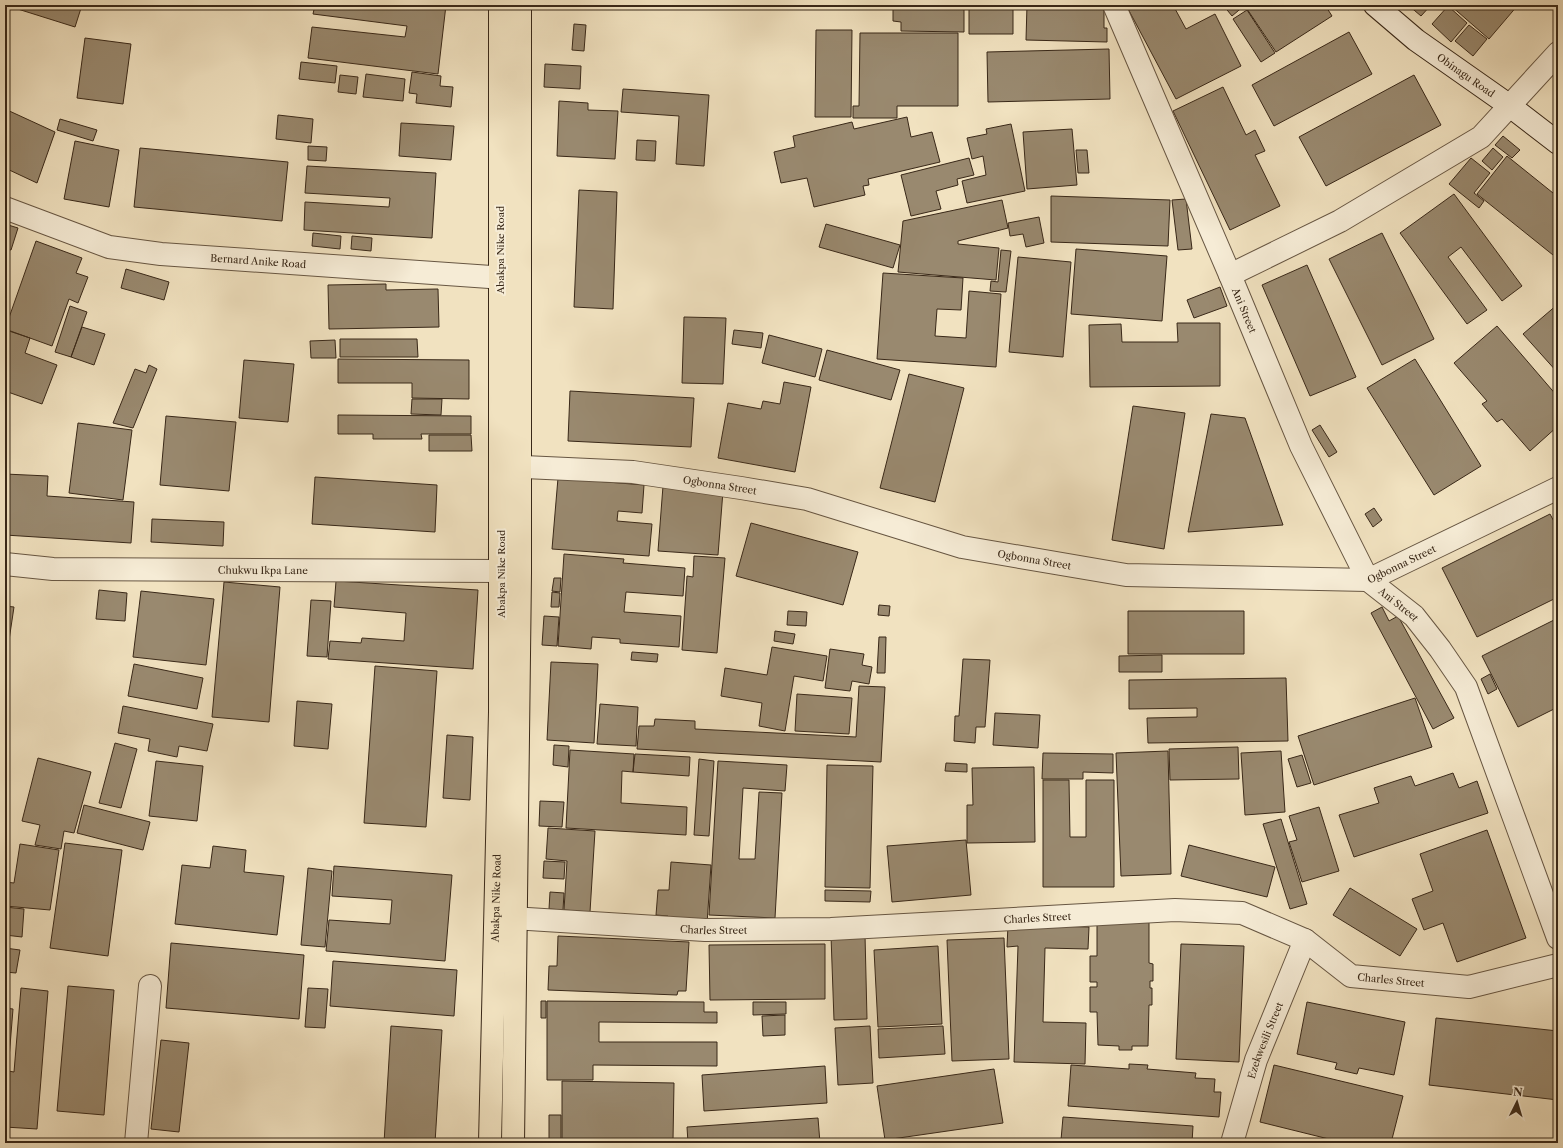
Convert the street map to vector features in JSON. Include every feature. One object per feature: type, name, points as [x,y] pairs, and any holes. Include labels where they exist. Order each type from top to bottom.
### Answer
[{"type":"main road","name":"Abakpa Nike Road","points":[[500,5],[510,278],[510,572],[500,704],[513,1143]]},
{"type":"main road","name":"Abakpa Nike Road","points":[[510,278],[520,5]]},
{"type":"main road","name":"Abakpa Nike Road","points":[[490,1143],[506,917]]},
{"type":"street","name":"Ani Street","points":[[1114,5],[1230,275],[1301,446],[1368,580],[1414,616],[1440,649],[1466,687],[1558,938]]},
{"type":"street","name":"Obinagu Road","points":[[1375,5],[1416,40],[1510,106],[1558,143]]},
{"type":"street","name":"Ani Street","points":[[1230,275],[1340,221],[1481,138],[1558,53]]},
{"type":"street","name":"Bernard Anike Road","points":[[5,208],[109,247],[161,254],[510,278]]},
{"type":"street","name":"Ogbonna Street","points":[[510,466],[633,472],[808,499],[962,547],[1126,575],[1368,580],[1558,488]]},
{"type":"street","name":"Chukwu Ikpa Lane","points":[[5,564],[53,569],[510,572]]},
{"type":"street","name":"Charles Street","points":[[506,917],[705,930],[823,929],[1175,910],[1242,913],[1305,940],[1351,976],[1469,987],[1558,965]]},
{"type":"street","name":"Ezekwesili Street","points":[[1232,1143],[1256,1060],[1305,940]]},
{"type":"street","points":[[136,1143],[150,986]]},
{"type":"building","points":[[5,5],[82,5],[75,27]]},
{"type":"building","points":[[315,5],[446,5],[438,74],[308,58],[312,27],[405,37],[407,26],[313,14]]},
{"type":"building","points":[[893,5],[964,5],[964,32],[901,31],[901,22],[893,21]]},
{"type":"building","points":[[969,5],[1013,5],[1013,34],[969,34]]},
{"type":"building","points":[[1027,5],[1104,5],[1104,28],[1107,28],[1107,42],[1026,40]]},
{"type":"building","points":[[1126,5],[1173,5],[1186,29],[1215,14],[1241,66],[1176,99]]},
{"type":"building","points":[[1223,5],[1245,5],[1232,16]]},
{"type":"building","points":[[1254,5],[1325,5],[1332,16],[1276,52],[1247,9]]},
{"type":"building","points":[[1408,5],[1431,5],[1421,16]]},
{"type":"building","points":[[1450,5],[1518,5],[1489,39]]},
{"type":"building","points":[[1448,6],[1467,23],[1451,42],[1432,24]]},
{"type":"building","points":[[1247,10],[1275,53],[1261,62],[1233,19]]},
{"type":"building","points":[[574,24],[586,25],[584,51],[572,50]]},
{"type":"building","points":[[1469,25],[1487,39],[1473,56],[1455,41]]},
{"type":"building","points":[[816,30],[852,30],[851,117],[815,117]]},
{"type":"building","points":[[1349,32],[1372,74],[1274,126],[1252,85]]},
{"type":"building","points":[[860,33],[958,33],[958,106],[897,106],[897,118],[853,118],[853,106],[859,106]]},
{"type":"building","points":[[85,38],[131,44],[123,104],[77,98]]},
{"type":"building","points":[[1109,49],[1110,99],[988,102],[987,52]]},
{"type":"building","points":[[301,62],[337,66],[335,83],[299,79]]},
{"type":"building","points":[[545,64],[581,66],[580,89],[544,87]]},
{"type":"building","points":[[412,72],[441,76],[440,86],[453,87],[451,107],[416,103],[417,94],[409,93]]},
{"type":"building","points":[[366,74],[405,79],[403,101],[363,97]]},
{"type":"building","points":[[340,75],[358,77],[356,94],[338,92]]},
{"type":"building","points":[[1414,75],[1441,125],[1326,186],[1299,137]]},
{"type":"building","points":[[1223,87],[1246,135],[1255,130],[1265,151],[1255,155],[1280,206],[1230,230],[1173,111]]},
{"type":"building","points":[[623,89],[709,95],[704,166],[676,164],[679,116],[621,112]]},
{"type":"building","points":[[559,101],[588,103],[588,110],[618,111],[615,159],[557,156]]},
{"type":"building","points":[[5,109],[55,132],[37,183],[5,168]]},
{"type":"building","points":[[278,115],[313,119],[311,143],[276,139]]},
{"type":"building","points":[[907,117],[911,137],[932,132],[940,162],[868,179],[869,185],[863,186],[865,195],[814,207],[807,178],[781,183],[774,152],[795,147],[793,136],[852,122],[854,129]]},
{"type":"building","points":[[60,119],[97,130],[93,141],[57,130]]},
{"type":"building","points":[[401,123],[454,126],[451,160],[399,156]]},
{"type":"building","points":[[1011,124],[1025,191],[967,203],[962,181],[986,175],[983,156],[972,159],[967,138],[987,134],[986,129]]},
{"type":"building","points":[[1072,129],[1077,185],[1027,189],[1023,132]]},
{"type":"building","points":[[1503,136],[1520,150],[1512,158],[1495,145]]},
{"type":"building","points":[[637,140],[656,141],[655,161],[636,160]]},
{"type":"building","points":[[75,141],[119,150],[109,207],[64,199]]},
{"type":"building","points":[[308,146],[327,147],[326,161],[308,160]]},
{"type":"building","points":[[140,148],[288,162],[282,221],[134,207]]},
{"type":"building","points":[[1493,148],[1503,157],[1492,170],[1482,161]]},
{"type":"building","points":[[1076,150],[1087,150],[1089,173],[1078,173]]},
{"type":"building","points":[[1507,156],[1558,197],[1558,259],[1477,194]]},
{"type":"building","points":[[969,158],[974,175],[957,179],[958,185],[936,191],[941,209],[911,216],[901,175]]},
{"type":"building","points":[[1471,158],[1490,173],[1474,193],[1484,201],[1479,208],[1449,184]]},
{"type":"building","points":[[307,166],[436,173],[432,238],[304,230],[305,202],[389,207],[390,198],[305,193]]},
{"type":"building","points":[[579,190],[617,192],[613,309],[574,307]]},
{"type":"building","points":[[1454,194],[1522,286],[1502,301],[1461,247],[1448,257],[1487,310],[1467,324],[1400,233]]},
{"type":"building","points":[[1051,196],[1170,200],[1168,246],[1051,242]]},
{"type":"building","points":[[1186,199],[1192,249],[1178,250],[1172,200]]},
{"type":"building","points":[[1002,200],[1008,228],[958,241],[958,244],[999,248],[996,280],[898,272],[903,221]]},
{"type":"building","points":[[1039,217],[1044,243],[1026,247],[1023,234],[1010,236],[1008,223]]},
{"type":"building","points":[[5,224],[18,228],[11,250],[5,249]]},
{"type":"building","points":[[826,224],[900,245],[893,268],[819,247]]},
{"type":"building","points":[[313,233],[341,236],[340,249],[312,246]]},
{"type":"building","points":[[1382,233],[1434,339],[1382,365],[1329,259]]},
{"type":"building","points":[[352,236],[372,238],[371,251],[351,249]]},
{"type":"building","points":[[36,241],[82,258],[76,273],[88,277],[78,303],[69,299],[52,346],[5,329]]},
{"type":"building","points":[[1076,249],[1167,256],[1162,321],[1071,314]]},
{"type":"building","points":[[1001,250],[1011,251],[1006,292],[990,291],[991,281],[998,282]]},
{"type":"building","points":[[1018,257],[1071,262],[1063,357],[1009,352]]},
{"type":"building","points":[[1307,265],[1356,377],[1310,396],[1262,285]]},
{"type":"building","points":[[126,269],[169,282],[164,300],[121,288]]},
{"type":"building","points":[[883,273],[963,278],[961,310],[937,309],[935,336],[966,338],[969,291],[1001,294],[996,367],[877,359]]},
{"type":"building","points":[[386,284],[386,290],[438,289],[439,327],[329,329],[328,285]]},
{"type":"building","points":[[1220,287],[1227,306],[1194,318],[1187,300]]},
{"type":"building","points":[[1558,304],[1558,373],[1523,334]]},
{"type":"building","points":[[70,306],[87,312],[71,357],[55,352]]},
{"type":"building","points":[[684,317],[726,318],[723,384],[682,383]]},
{"type":"building","points":[[1177,323],[1220,323],[1220,386],[1090,387],[1089,325],[1121,324],[1122,342],[1178,342]]},
{"type":"building","points":[[1497,326],[1558,397],[1558,426],[1530,451],[1502,419],[1497,422],[1482,404],[1487,401],[1454,363]]},
{"type":"building","points":[[82,327],[105,334],[94,365],[71,357]]},
{"type":"building","points":[[6,330],[30,338],[25,353],[57,365],[42,404],[5,391]]},
{"type":"building","points":[[734,330],[763,333],[761,348],[732,344]]},
{"type":"building","points":[[769,335],[822,349],[815,377],[762,363]]},
{"type":"building","points":[[340,339],[417,339],[418,357],[340,357]]},
{"type":"building","points":[[335,340],[336,358],[311,358],[310,341]]},
{"type":"building","points":[[827,350],[900,370],[891,400],[819,380]]},
{"type":"building","points":[[338,359],[469,360],[469,399],[412,398],[412,383],[338,383]]},
{"type":"building","points":[[1415,359],[1481,466],[1434,495],[1367,388]]},
{"type":"building","points":[[244,360],[294,364],[288,422],[239,418]]},
{"type":"building","points":[[149,365],[157,369],[133,428],[113,423],[135,369],[146,373]]},
{"type":"building","points":[[909,374],[964,388],[935,502],[880,488]]},
{"type":"building","points":[[784,382],[811,387],[795,472],[718,458],[728,403],[761,409],[763,401],[780,404]]},
{"type":"building","points":[[570,391],[694,398],[691,447],[568,441]]},
{"type":"building","points":[[412,399],[442,399],[441,415],[411,414]]},
{"type":"building","points":[[1133,406],[1185,413],[1164,549],[1112,540]]},
{"type":"building","points":[[1211,414],[1245,418],[1283,525],[1188,532]]},
{"type":"building","points":[[338,415],[471,416],[471,434],[421,434],[422,439],[373,439],[373,434],[338,434]]},
{"type":"building","points":[[166,416],[236,422],[229,491],[160,485]]},
{"type":"building","points":[[78,423],[132,430],[123,500],[69,493]]},
{"type":"building","points":[[1320,425],[1337,452],[1329,457],[1312,430]]},
{"type":"building","points":[[429,435],[471,435],[472,451],[429,451]]},
{"type":"building","points":[[5,474],[48,476],[47,496],[134,502],[131,543],[5,535]]},
{"type":"building","points":[[315,477],[437,485],[435,532],[312,524]]},
{"type":"building","points":[[558,478],[644,485],[642,513],[618,511],[617,521],[652,524],[649,556],[552,549]]},
{"type":"building","points":[[663,486],[723,491],[718,555],[658,551]]},
{"type":"building","points":[[1374,508],[1382,520],[1373,527],[1365,514]]},
{"type":"building","points":[[1550,514],[1558,529],[1558,597],[1477,637],[1442,568]]},
{"type":"building","points":[[152,519],[224,522],[223,546],[151,542]]},
{"type":"building","points":[[751,523],[858,552],[843,605],[736,576]]},
{"type":"building","points":[[564,554],[624,559],[623,563],[685,568],[683,596],[626,592],[624,612],[681,616],[679,647],[620,643],[620,639],[592,637],[591,649],[558,646]]},
{"type":"building","points":[[694,556],[725,558],[717,653],[682,650],[687,576],[693,577]]},
{"type":"building","points":[[554,578],[561,578],[560,592],[552,591]]},
{"type":"building","points":[[336,581],[478,590],[473,669],[328,659],[330,641],[361,643],[362,638],[404,641],[406,613],[334,607]]},
{"type":"building","points":[[224,582],[280,587],[269,722],[212,717]]},
{"type":"building","points":[[99,590],[127,593],[125,621],[96,619]]},
{"type":"building","points":[[141,591],[214,599],[206,665],[133,657]]},
{"type":"building","points":[[552,592],[560,593],[559,607],[551,607]]},
{"type":"building","points":[[311,600],[331,601],[327,657],[307,656]]},
{"type":"building","points":[[879,605],[890,606],[889,616],[878,615]]},
{"type":"building","points":[[5,606],[14,607],[5,667]]},
{"type":"building","points":[[1382,607],[1389,621],[1398,616],[1454,718],[1433,729],[1371,613]]},
{"type":"building","points":[[788,611],[807,612],[806,626],[787,625]]},
{"type":"building","points":[[1128,611],[1244,611],[1244,654],[1128,654]]},
{"type":"building","points":[[544,616],[559,617],[557,646],[542,645]]},
{"type":"building","points":[[1558,618],[1558,652],[1554,654],[1558,663],[1558,707],[1518,727],[1482,656]]},
{"type":"building","points":[[775,631],[795,634],[793,644],[774,641]]},
{"type":"building","points":[[879,637],[886,637],[885,673],[877,673]]},
{"type":"building","points":[[772,647],[827,656],[823,681],[794,676],[785,731],[759,726],[762,703],[721,696],[725,668],[767,675]]},
{"type":"building","points":[[830,649],[864,654],[862,665],[872,667],[869,684],[852,681],[850,691],[825,688]]},
{"type":"building","points":[[632,652],[658,654],[657,662],[631,660]]},
{"type":"building","points":[[1162,655],[1162,672],[1119,672],[1119,656]]},
{"type":"building","points":[[963,659],[990,660],[985,727],[976,727],[975,743],[954,741],[955,716],[959,716]]},
{"type":"building","points":[[551,662],[598,664],[594,743],[547,740]]},
{"type":"building","points":[[134,664],[203,678],[197,709],[128,696]]},
{"type":"building","points":[[375,666],[437,671],[426,827],[364,823]]},
{"type":"building","points":[[1490,674],[1497,689],[1488,694],[1481,679]]},
{"type":"building","points":[[1286,678],[1288,741],[1148,743],[1147,718],[1197,717],[1197,708],[1129,709],[1129,680]]},
{"type":"building","points":[[859,686],[885,687],[881,762],[637,749],[639,726],[654,726],[655,719],[695,721],[695,729],[856,737]]},
{"type":"building","points":[[797,694],[852,698],[849,734],[795,731]]},
{"type":"building","points":[[1415,698],[1432,747],[1314,785],[1298,736]]},
{"type":"building","points":[[297,701],[332,704],[328,749],[294,746]]},
{"type":"building","points":[[600,704],[638,707],[636,746],[597,744]]},
{"type":"building","points":[[123,706],[213,724],[207,751],[179,746],[177,757],[148,751],[150,739],[118,733]]},
{"type":"building","points":[[995,713],[1040,715],[1038,748],[993,745]]},
{"type":"building","points":[[447,735],[473,737],[470,800],[443,798]]},
{"type":"building","points":[[115,743],[137,749],[121,808],[99,803]]},
{"type":"building","points":[[554,745],[569,746],[568,767],[553,765]]},
{"type":"building","points":[[1238,747],[1239,779],[1170,780],[1169,749]]},
{"type":"building","points":[[570,750],[634,754],[633,772],[622,771],[621,803],[687,807],[686,835],[566,828]]},
{"type":"building","points":[[1168,751],[1171,874],[1121,876],[1116,753]]},
{"type":"building","points":[[1281,751],[1285,812],[1245,815],[1241,753]]},
{"type":"building","points":[[1043,753],[1113,754],[1113,773],[1083,772],[1083,779],[1042,779]]},
{"type":"building","points":[[635,754],[690,757],[689,776],[633,772]]},
{"type":"building","points":[[1302,755],[1311,783],[1297,787],[1288,759]]},
{"type":"building","points":[[38,758],[91,772],[74,833],[64,831],[61,849],[35,845],[40,825],[22,821]]},
{"type":"building","points":[[699,759],[714,761],[709,836],[694,835]]},
{"type":"building","points":[[156,761],[203,766],[197,821],[149,816]]},
{"type":"building","points":[[718,761],[787,765],[785,791],[743,788],[739,859],[755,859],[759,792],[782,793],[775,918],[709,915]]},
{"type":"building","points":[[946,763],[967,764],[967,772],[945,771]]},
{"type":"building","points":[[827,765],[873,766],[870,888],[825,887]]},
{"type":"building","points":[[1034,767],[1035,842],[967,843],[967,805],[973,805],[972,768]]},
{"type":"building","points":[[1453,773],[1459,788],[1477,781],[1488,813],[1354,857],[1339,815],[1379,803],[1374,788],[1411,776],[1415,786]]},
{"type":"building","points":[[1043,780],[1069,780],[1070,837],[1086,837],[1086,780],[1114,780],[1114,887],[1043,887]]},
{"type":"building","points":[[540,801],[564,802],[562,827],[539,826]]},
{"type":"building","points":[[84,805],[150,822],[143,850],[77,833]]},
{"type":"building","points":[[1319,807],[1339,871],[1302,882],[1289,842],[1297,840],[1289,816]]},
{"type":"building","points":[[1281,819],[1307,904],[1290,909],[1263,824]]},
{"type":"building","points":[[548,828],[595,831],[590,912],[564,910],[567,861],[546,859]]},
{"type":"building","points":[[1487,830],[1526,938],[1457,962],[1443,923],[1424,930],[1412,899],[1433,891],[1420,854]]},
{"type":"building","points":[[966,840],[971,895],[892,902],[887,846]]},
{"type":"building","points":[[65,843],[122,850],[108,956],[50,948]]},
{"type":"building","points":[[20,844],[59,850],[50,910],[5,906],[5,882],[14,883]]},
{"type":"building","points":[[1189,845],[1275,867],[1267,897],[1181,876]]},
{"type":"building","points":[[213,846],[246,850],[244,872],[284,876],[277,935],[175,924],[182,865],[210,868]]},
{"type":"building","points":[[544,861],[565,862],[564,879],[543,878]]},
{"type":"building","points":[[671,862],[711,865],[707,924],[667,921],[668,916],[656,915],[658,890],[669,890]]},
{"type":"building","points":[[334,866],[452,875],[445,961],[326,951],[329,920],[390,924],[392,900],[332,896]]},
{"type":"building","points":[[308,868],[332,871],[325,947],[301,945]]},
{"type":"building","points":[[1350,888],[1417,929],[1400,956],[1333,915]]},
{"type":"building","points":[[825,890],[871,891],[870,902],[825,901]]},
{"type":"building","points":[[550,892],[564,893],[563,910],[549,909]]},
{"type":"building","points":[[5,907],[24,909],[22,937],[5,935]]},
{"type":"building","points":[[1097,922],[1149,922],[1149,963],[1153,964],[1153,981],[1150,981],[1150,988],[1152,988],[1152,1005],[1149,1005],[1148,1046],[1132,1046],[1132,1050],[1119,1050],[1119,1046],[1098,1045],[1097,1012],[1090,1012],[1090,987],[1097,987],[1097,982],[1090,982],[1090,956],[1097,956]]},
{"type":"building","points":[[1008,925],[1089,927],[1088,949],[1045,948],[1043,1022],[1086,1023],[1085,1064],[1014,1062],[1018,946],[1007,947]]},
{"type":"building","points":[[865,935],[867,1019],[834,1020],[831,936]]},
{"type":"building","points":[[558,936],[689,942],[686,991],[678,991],[677,995],[548,990],[549,966],[557,966]]},
{"type":"building","points":[[1004,938],[1009,1059],[952,1061],[947,940]]},
{"type":"building","points":[[171,943],[304,955],[299,1019],[166,1008]]},
{"type":"building","points":[[825,944],[825,999],[710,1000],[709,945]]},
{"type":"building","points":[[1181,944],[1244,946],[1239,1062],[1176,1059]]},
{"type":"building","points":[[938,946],[942,1024],[878,1027],[874,950]]},
{"type":"building","points":[[5,948],[20,950],[16,973],[5,972]]},
{"type":"building","points":[[333,961],[457,970],[454,1016],[330,1006]]},
{"type":"building","points":[[68,986],[114,990],[104,1115],[57,1111]]},
{"type":"building","points":[[21,988],[48,991],[37,1129],[5,1127],[5,1008],[13,1009],[8,1071],[14,1072]]},
{"type":"building","points":[[308,988],[328,989],[325,1028],[305,1027]]},
{"type":"building","points":[[541,1001],[546,1001],[546,1018],[541,1018]]},
{"type":"building","points":[[547,1001],[704,1002],[704,1012],[717,1012],[717,1023],[599,1022],[599,1042],[717,1042],[717,1066],[593,1065],[593,1080],[547,1080]]},
{"type":"building","points":[[753,1002],[786,1002],[786,1014],[753,1015]]},
{"type":"building","points":[[1307,1002],[1405,1022],[1394,1075],[1359,1068],[1357,1074],[1335,1069],[1337,1063],[1297,1054]]},
{"type":"building","points":[[785,1015],[785,1035],[763,1036],[762,1016]]},
{"type":"building","points":[[1436,1018],[1558,1031],[1558,1100],[1429,1085]]},
{"type":"building","points":[[391,1026],[442,1030],[435,1143],[384,1143]]},
{"type":"building","points":[[870,1026],[873,1083],[838,1085],[835,1028]]},
{"type":"building","points":[[943,1026],[945,1054],[879,1058],[878,1029]]},
{"type":"building","points":[[161,1040],[189,1043],[179,1132],[151,1129]]},
{"type":"building","points":[[1129,1064],[1148,1065],[1147,1069],[1196,1073],[1195,1078],[1215,1079],[1214,1092],[1221,1092],[1219,1117],[1068,1106],[1071,1065],[1129,1069]]},
{"type":"building","points":[[1274,1065],[1403,1096],[1391,1143],[1345,1143],[1260,1122]]},
{"type":"building","points":[[825,1066],[827,1103],[704,1111],[702,1075]]},
{"type":"building","points":[[994,1069],[1003,1123],[885,1140],[877,1086]]},
{"type":"building","points":[[562,1081],[674,1083],[673,1140],[562,1139]]},
{"type":"building","points":[[549,1115],[561,1115],[561,1139],[549,1139]]},
{"type":"building","points":[[1063,1117],[1193,1126],[1192,1143],[1099,1143],[1061,1140]]},
{"type":"building","points":[[818,1118],[820,1143],[688,1143],[687,1127]]}]
